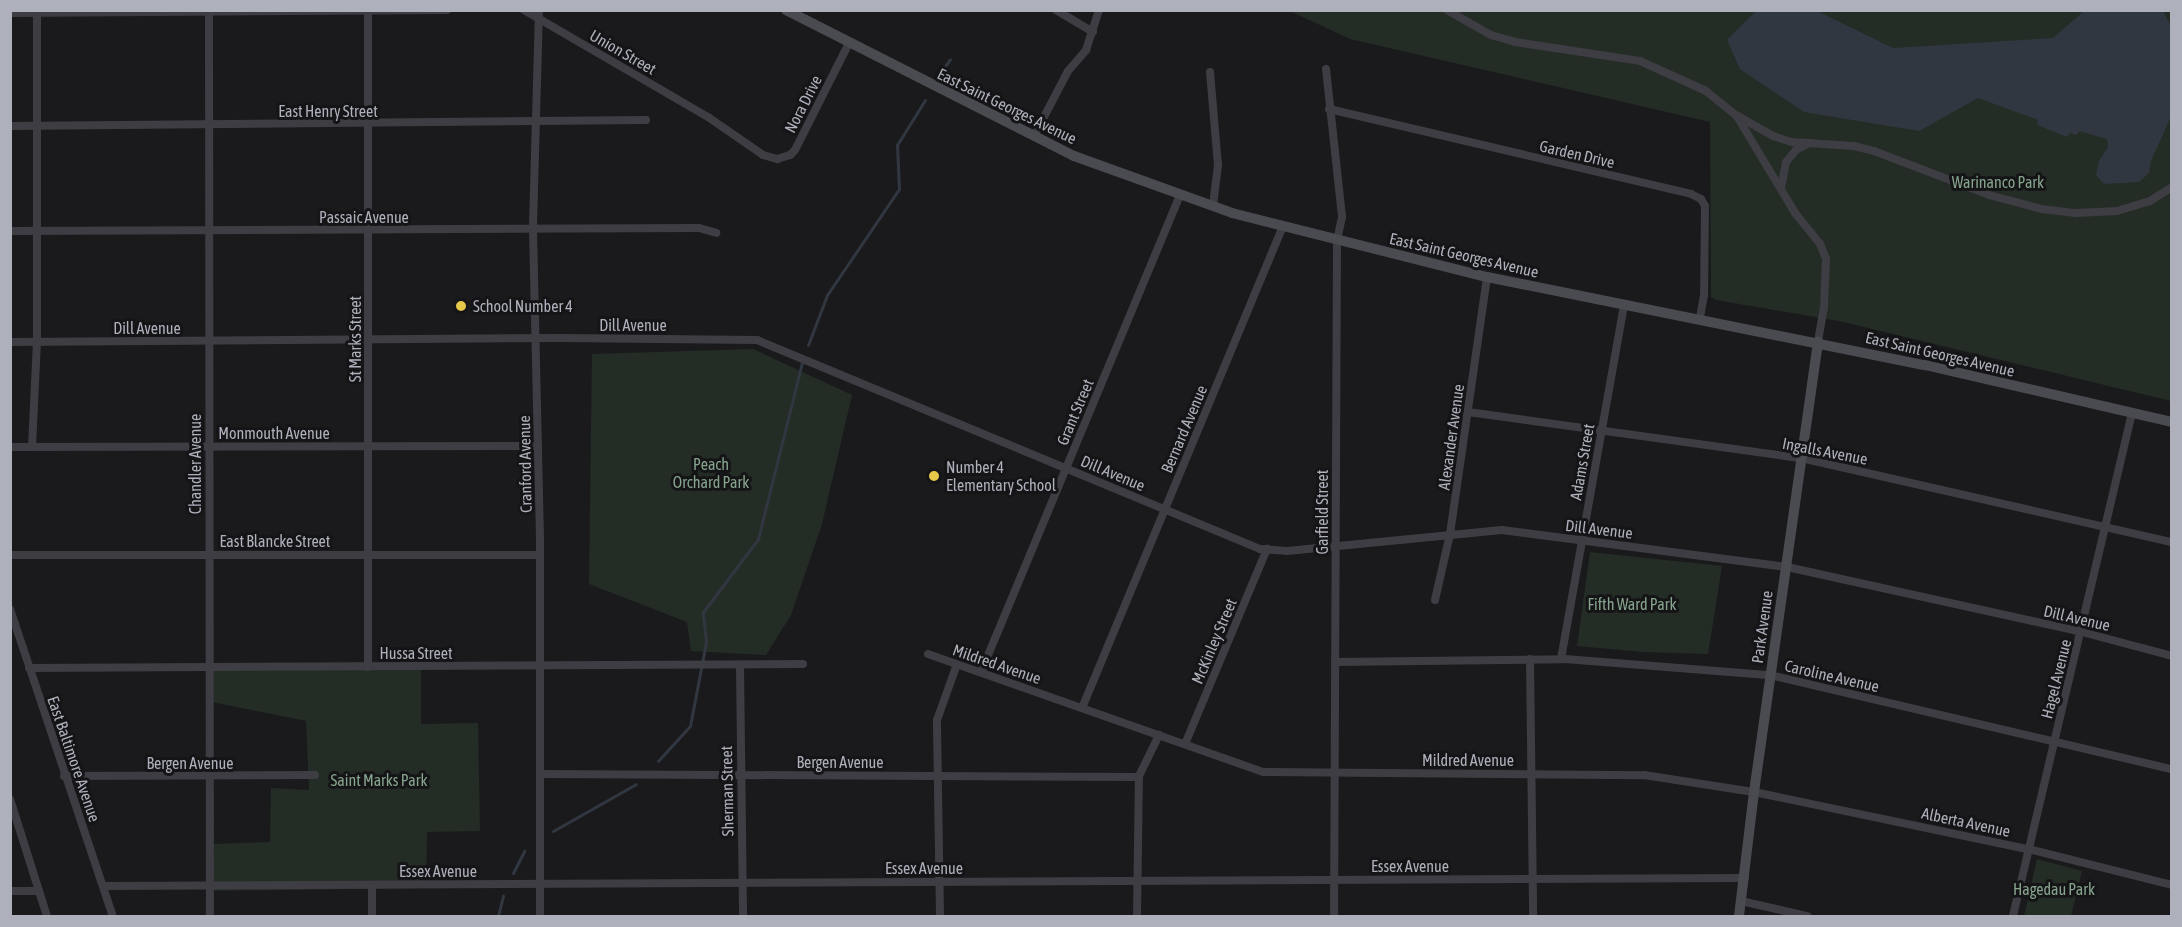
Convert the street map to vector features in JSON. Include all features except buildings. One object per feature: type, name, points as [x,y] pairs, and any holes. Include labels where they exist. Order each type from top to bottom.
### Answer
[{"type":"main road","name":"East Saint Georges Avenue","points":[[786,10],[800,14],[849,43],[1074,156],[1213,206],[1337,240],[1487,277],[1818,342],[2172,422]]},
{"type":"main road","name":"Park Avenue","points":[[1739,916],[1770,675],[1818,342]]},
{"type":"street","points":[[10,13],[447,10]]},
{"type":"street","name":"Union Street","points":[[524,10],[539,14],[708,117]]},
{"type":"street","points":[[1056,10],[1093,32]]},
{"type":"street","points":[[1034,136],[1068,71],[1086,50],[1099,10]]},
{"type":"street","points":[[1447,10],[1491,35],[1515,42],[1640,61],[1706,91],[1736,115],[1773,136],[1809,143],[1854,146],[1874,151],[1989,195],[2042,209],[2076,213],[2117,212],[2150,201],[2172,187]]},
{"type":"street","name":"Chandler Avenue","points":[[209,11],[210,916]]},
{"type":"street","name":"St Marks Street","points":[[368,11],[368,667]]},
{"type":"street","points":[[32,447],[37,342],[37,13]]},
{"type":"street","name":"Cranford Avenue","points":[[539,14],[533,230],[540,555],[542,884],[540,916]]},
{"type":"street","name":"Nora Drive","points":[[708,117],[770,158],[777,159],[790,155],[849,43]]},
{"type":"street","name":"Garfield Street","points":[[1326,69],[1342,218],[1337,240],[1334,916]]},
{"type":"street","points":[[1210,72],[1218,165],[1213,206]]},
{"type":"street","name":"Garden Drive","points":[[1329,109],[1691,194],[1701,199],[1705,206],[1704,295],[1700,318]]},
{"type":"street","points":[[1736,115],[1781,189],[1820,244],[1826,260],[1824,307],[1818,342]]},
{"type":"street","name":"East Henry Street","points":[[10,126],[646,120]]},
{"type":"street","points":[[1781,189],[1786,162],[1800,147],[1809,143]]},
{"type":"street","name":"Grant Street","points":[[981,672],[1180,195]]},
{"type":"street","name":"Bernard Avenue","points":[[1082,708],[1283,226]]},
{"type":"street","name":"Passaic Avenue","points":[[10,231],[699,228],[716,233]]},
{"type":"street","name":"Alexander Avenue","points":[[1435,600],[1450,534],[1487,277]]},
{"type":"street","name":"Adams Street","points":[[1561,659],[1624,305]]},
{"type":"street","name":"Dill Avenue","points":[[10,342],[536,338],[757,340],[1260,549],[1287,551],[1502,530],[1785,567],[2082,632],[2172,656]]},
{"type":"street","name":"Ingalls Avenue","points":[[1468,412],[1801,458],[2172,542]]},
{"type":"street","name":"Hagel Avenue","points":[[2013,916],[2082,632],[2103,526],[2132,413]]},
{"type":"street","name":"Monmouth Avenue","points":[[10,447],[538,446]]},
{"type":"street","name":"McKinley Street","points":[[1185,744],[1267,549]]},
{"type":"street","name":"East Blancke Street","points":[[10,555],[540,555]]},
{"type":"street","name":"East Baltimore Avenue","points":[[10,609],[64,776],[113,916]]},
{"type":"street","name":"Mildred Avenue","points":[[927,654],[1264,772],[1644,775],[1754,792]]},
{"type":"street","name":"Caroline Avenue","points":[[1335,662],[1561,659],[1770,675],[2172,769]]},
{"type":"street","points":[[1530,660],[1533,916]]},
{"type":"street","name":"Hussa Street","points":[[29,668],[712,667],[803,664]]},
{"type":"street","points":[[940,916],[937,720],[957,664]]},
{"type":"street","name":"Sherman Street","points":[[740,666],[739,775],[744,883],[743,916]]},
{"type":"street","points":[[1137,916],[1139,777],[1160,735]]},
{"type":"street","name":"Bergen Avenue","points":[[540,774],[1139,777]]},
{"type":"street","name":"Bergen Avenue","points":[[64,776],[315,775]]},
{"type":"street","name":"Alberta Avenue","points":[[1754,792],[2028,849],[2172,885]]},
{"type":"street","points":[[10,799],[47,916]]},
{"type":"street","name":"Essex Avenue","points":[[104,886],[1745,878]]},
{"type":"street","points":[[372,885],[372,916]]},
{"type":"street","points":[[10,891],[39,891]]},
{"type":"street","points":[[1741,901],[1807,916]]},
{"type":"green space","name":"Warinanco Park","points":[[1290,11],[2171,11],[2171,401],[1839,321],[1716,300],[1711,297],[1710,122],[1350,39]]},
{"type":"green space","name":"Peach Orchard Park","points":[[753,349],[852,395],[822,524],[791,615],[766,655],[691,651],[687,622],[589,584],[592,354]]},
{"type":"green space","name":"Fifth Ward Park","points":[[1590,552],[1722,566],[1708,654],[1643,652],[1577,646]]},
{"type":"green space","name":"Saint Marks Park","points":[[211,667],[421,667],[421,724],[478,723],[480,831],[427,832],[426,888],[209,891],[210,844],[270,842],[271,788],[309,790],[306,721],[212,702]]},
{"type":"green space","name":"Hagedau Park","points":[[2037,859],[2082,871],[2071,916],[2024,916]]},
{"type":"shaded area","points":[[1756,11],[1817,11],[1893,48],[2053,38],[2084,11],[2163,11],[2171,26],[2171,116],[2151,161],[2149,173],[2139,182],[2104,184],[2096,175],[2099,161],[2108,147],[2107,139],[2079,131],[2077,135],[2070,133],[2067,137],[2037,125],[2038,120],[1978,98],[1919,131],[1804,112],[1740,69],[1727,40]]},
{"type":"waterway","points":[[940,73],[950,59]]},
{"type":"waterway","points":[[808,345],[827,295],[899,189],[897,145],[925,100]]},
{"type":"waterway","points":[[658,761],[690,726],[706,642],[703,612],[758,539],[802,363]]},
{"type":"waterway","points":[[553,831],[636,784]]},
{"type":"waterway","points":[[513,873],[524,851]]},
{"type":"waterway","points":[[498,916],[503,896]]},
{"type":"place","name":"School Number 4","points":[[461,306]]},
{"type":"place","name":"Number 4 Elementary School","points":[[934,476]]}]
